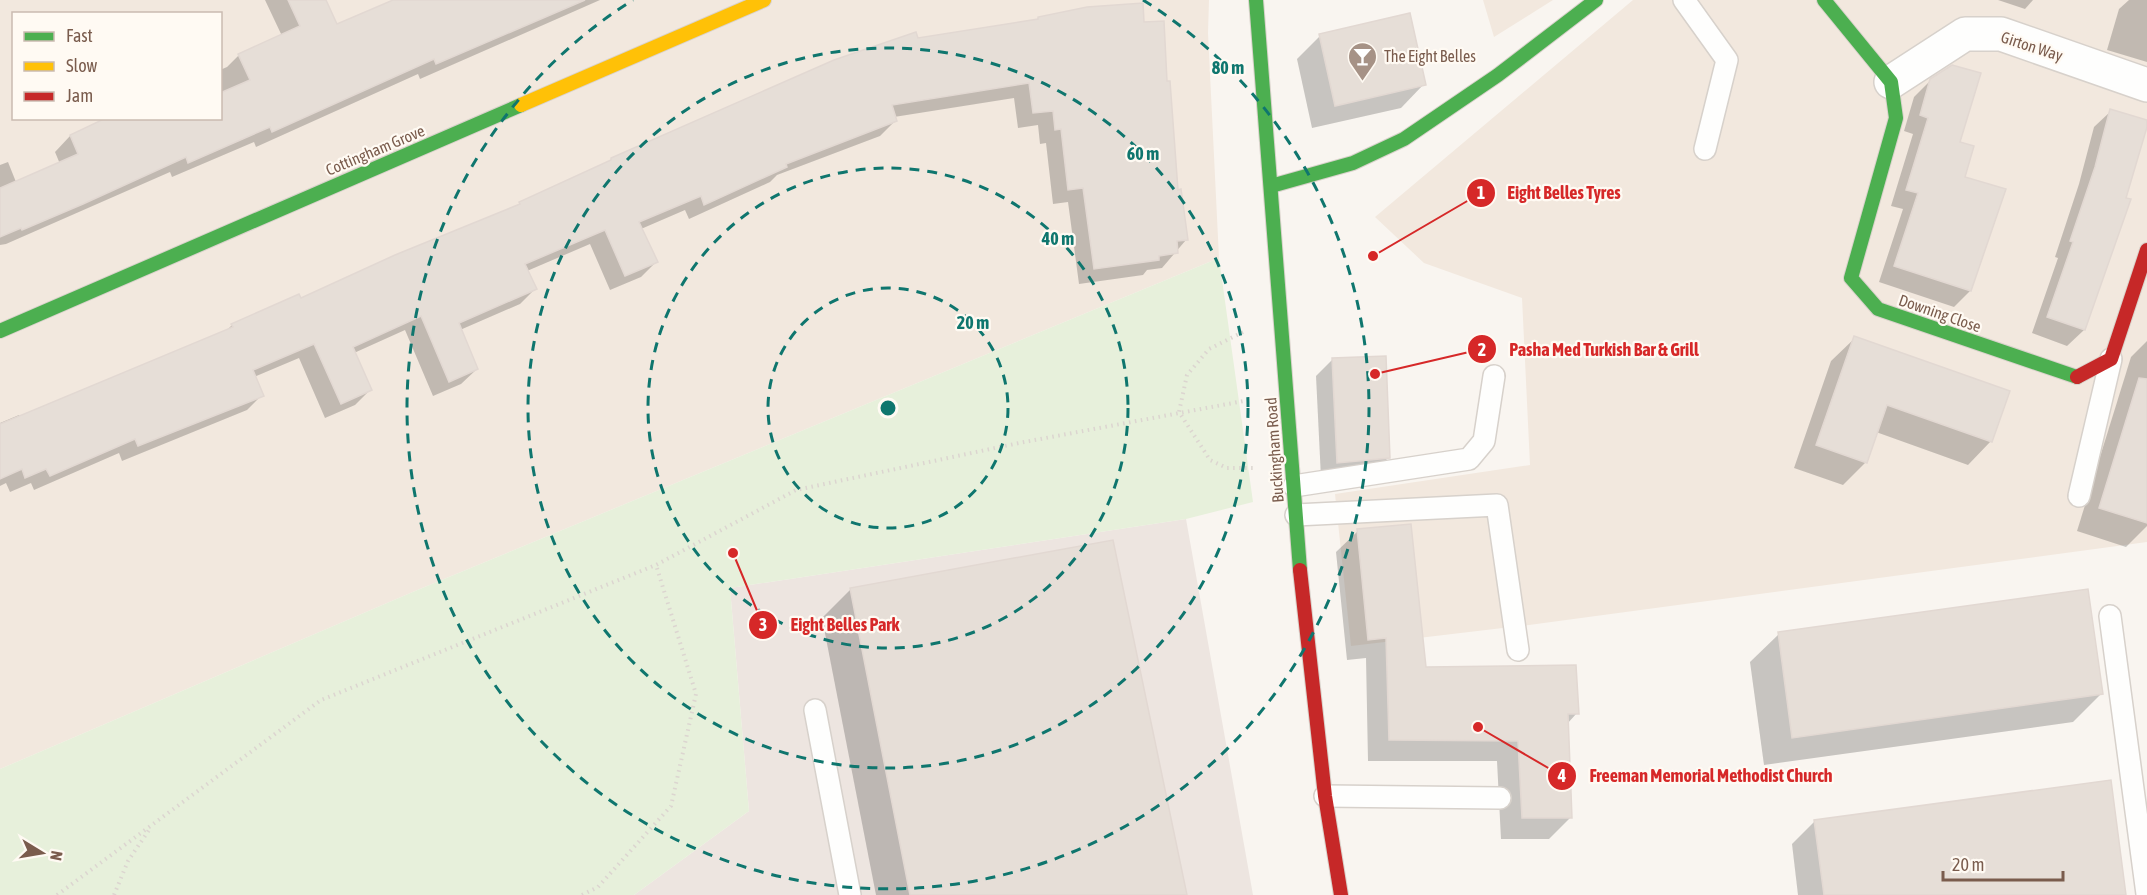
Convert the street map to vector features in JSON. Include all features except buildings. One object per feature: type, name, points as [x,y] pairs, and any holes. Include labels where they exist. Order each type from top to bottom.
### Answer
[{"type":"street","name":"Cottingham Grove","points":[[0,331],[764,0]]},
{"type":"street","name":"Buckingham Road","points":[[1256,0],[1300,575],[1325,796],[1341,895]]},
{"type":"street","points":[[1271,186],[1353,163],[1404,139],[1498,75],[1596,0]]},
{"type":"street","points":[[1824,0],[1891,82]]},
{"type":"street","name":"Girton Way","points":[[1891,82],[1965,34],[2001,34],[2147,86]]},
{"type":"street","name":"Downing Close","points":[[1891,82],[1896,118],[1851,278],[1878,309],[2076,377],[2111,359]]},
{"type":"street","points":[[2111,359],[2147,250]]},
{"type":"lane","points":[[1684,0],[1727,60],[1705,149]]},
{"type":"lane","points":[[2079,496],[2111,359]]},
{"type":"lane","points":[[1294,486],[1469,459],[1484,441],[1494,376]]},
{"type":"lane","points":[[1296,515],[1497,505],[1518,650]]},
{"type":"lane","points":[[2110,616],[2147,894]]},
{"type":"lane","points":[[814,710],[850,895]]},
{"type":"lane","points":[[1325,796],[1500,798]]},
{"type":"path","points":[[1244,332],[1209,349],[1187,375],[1179,412],[1210,460],[1227,468],[1256,468]]},
{"type":"path","points":[[57,895],[321,700],[656,565],[796,490],[1179,412],[1249,400]]},
{"type":"path","points":[[582,895],[598,887],[671,806],[679,773],[696,694],[656,565]]},
{"type":"path","points":[[114,895],[128,861],[151,826]]},
{"type":"shaded area","points":[[0,0],[1209,0],[1208,33],[1219,258],[415,591],[0,769]]},
{"type":"shaded area","points":[[1483,0],[1553,0],[1494,37]]},
{"type":"shaded area","points":[[1633,0],[2147,0],[2147,542],[1529,625],[1351,646],[1335,494],[1530,465],[1522,298],[1424,263],[1375,217]]},
{"type":"shaded area","points":[[1186,519],[1253,895],[634,895],[749,811],[730,588]]},
{"type":"green space","points":[[1219,258],[1253,502],[1186,519],[730,588],[749,811],[634,895],[0,895],[0,769],[415,591]]},
{"type":"traffic: fast","points":[[1256,0],[1300,570]]},
{"type":"traffic: fast","points":[[1271,186],[1353,163],[1404,139],[1498,75],[1596,0]]},
{"type":"traffic: fast","points":[[1824,0],[1891,82],[1896,118],[1851,278],[1878,309],[2077,377]]},
{"type":"traffic: fast","points":[[0,331],[521,105]]},
{"type":"traffic: slow","points":[[521,105],[764,0]]},
{"type":"traffic: jam","points":[[2077,377],[2111,359],[2147,250]]},
{"type":"traffic: jam","points":[[1300,570],[1325,796],[1341,895]]},
{"type":"place","name":"The Eight Belles","points":[[1363,82]]},
{"type":"place","name":"Eight Belles Tyres","points":[[1373,256]]},
{"type":"place","name":"Pasha Med Turkish Bar & Grill","points":[[1375,374]]},
{"type":"place","name":"Eight Belles Park","points":[[733,553]]},
{"type":"place","name":"Freeman Memorial Methodist Church","points":[[1478,727]]}]
